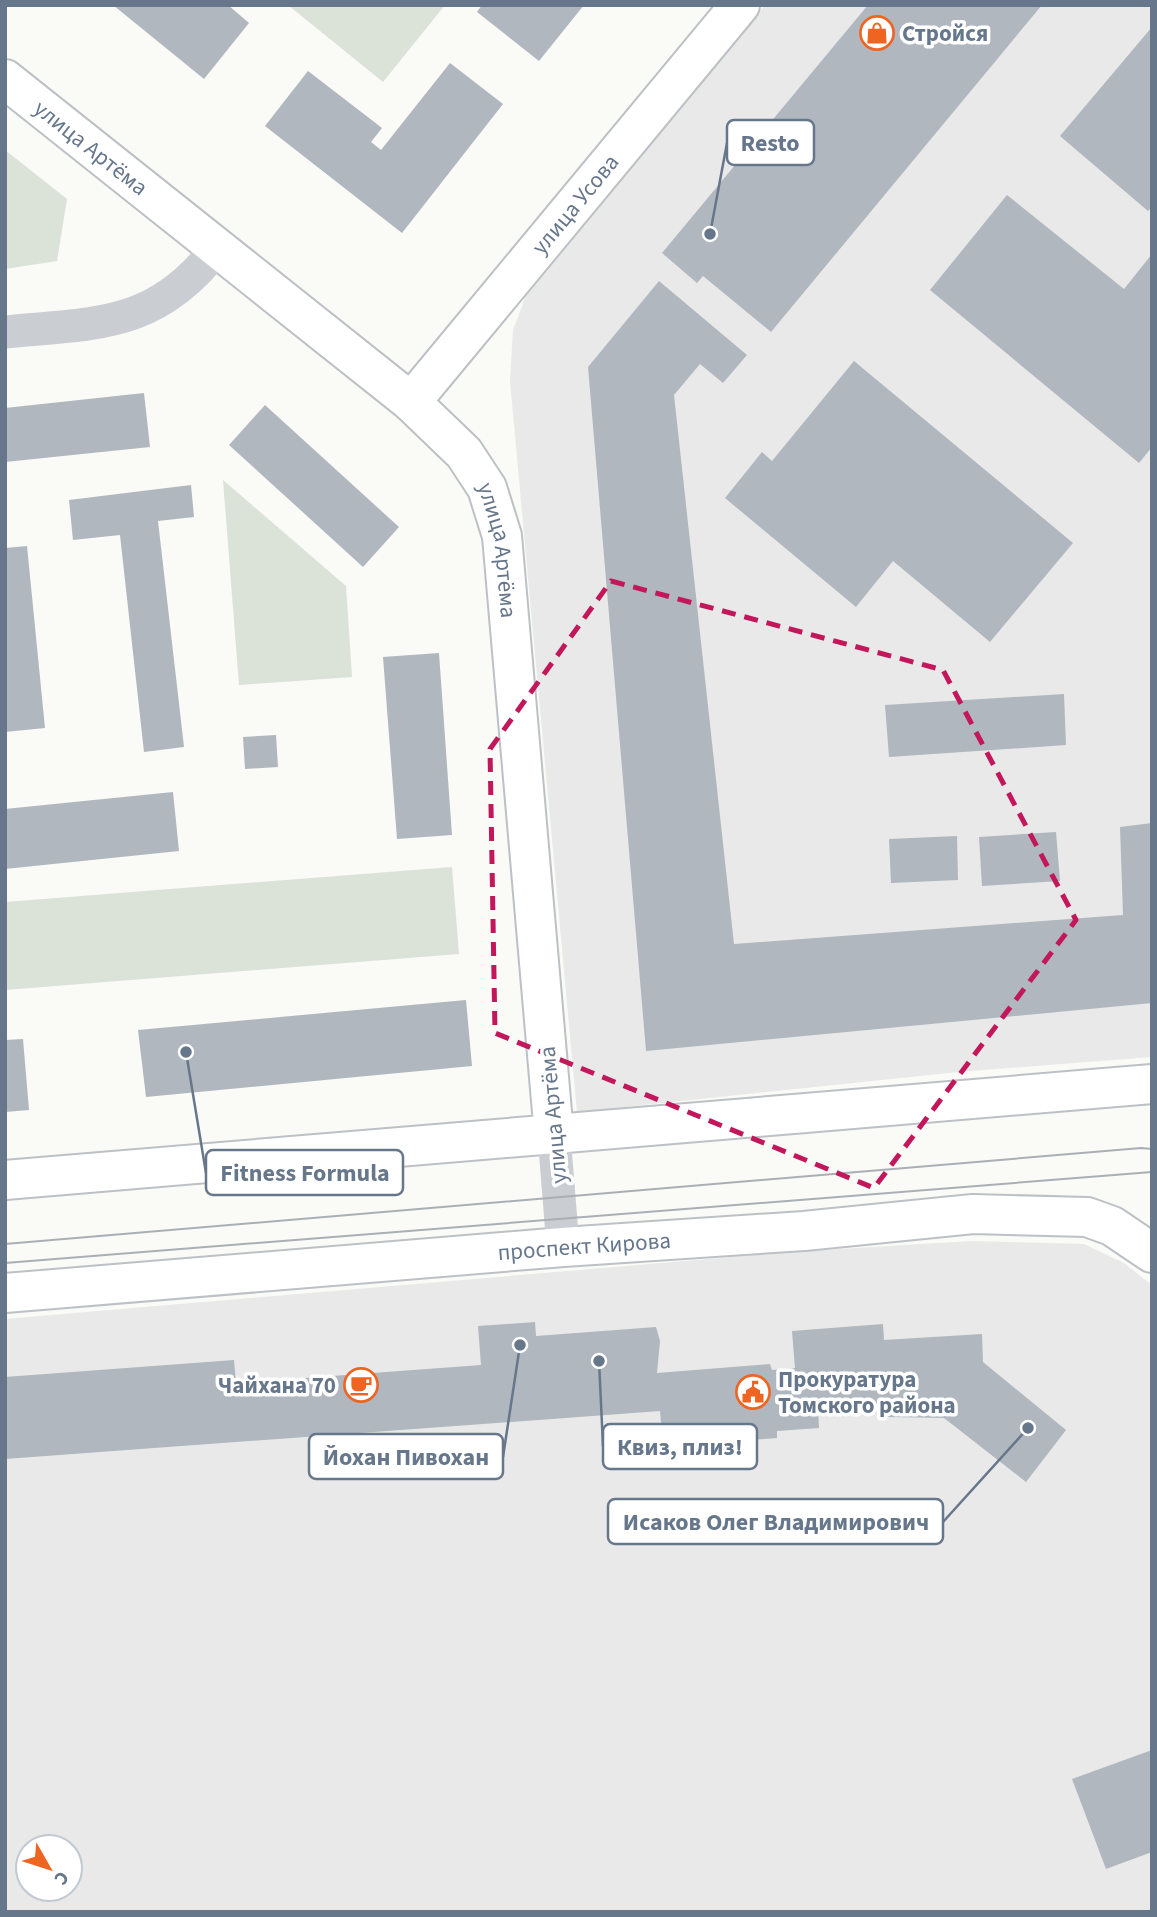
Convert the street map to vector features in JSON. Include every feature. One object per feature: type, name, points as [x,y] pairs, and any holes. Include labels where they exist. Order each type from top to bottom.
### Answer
[{"type":"main road","name":"улица Усова","points":[[411,402],[740,5]]},
{"type":"main road","name":"улица Артёма","points":[[5,79],[411,402],[464,453],[487,488],[502,536],[554,1135]]},
{"type":"main road","points":[[5,1180],[1152,1084]]},
{"type":"main road","name":"проспект Кирова","points":[[5,1293],[563,1247],[804,1231],[973,1214],[1087,1217],[1112,1226],[1152,1253]]},
{"type":"street","points":[[5,332],[101,323],[135,315],[170,295],[202,268],[218,248]]},
{"type":"street","name":"улица Артёма","points":[[554,1135],[563,1247]]},
{"type":"highlighted area","points":[[611,581],[943,670],[1076,920],[874,1188],[495,1033],[490,749]]},
{"type":"shaded area","points":[[288,5],[445,5],[383,82]]},
{"type":"shaded area","points":[[765,5],[1152,5],[1152,1057],[958,1072],[577,1112],[510,381],[513,330],[527,293]]},
{"type":"shaded area","points":[[5,150],[67,199],[57,261],[5,269]]},
{"type":"shaded area","points":[[223,480],[346,586],[352,677],[239,685]]},
{"type":"shaded area","points":[[452,867],[459,954],[5,990],[5,902]]},
{"type":"shaded area","points":[[972,1241],[1084,1244],[1124,1263],[1152,1285],[1152,1912],[5,1912],[5,1319],[790,1252]]},
{"type":"building","points":[[113,5],[228,5],[249,23],[204,79]]},
{"type":"building","points":[[482,5],[584,5],[539,61],[477,12]]},
{"type":"building","points":[[868,5],[1042,5],[771,332],[703,276],[697,283],[662,253]]},
{"type":"building","points":[[1152,27],[1152,207],[1148,211],[1060,136]]},
{"type":"building","points":[[450,63],[503,104],[402,233],[265,126],[308,71],[382,128],[371,142],[381,150]]},
{"type":"building","points":[[1007,195],[1124,289],[1152,254],[1152,447],[1139,463],[930,290]]},
{"type":"building","points":[[659,281],[747,355],[723,383],[700,364],[674,395],[734,944],[1123,915],[1120,827],[1152,823],[1152,1003],[646,1051],[588,367]]},
{"type":"building","points":[[854,361],[1073,543],[990,642],[893,561],[856,607],[725,498],[762,452],[772,461]]},
{"type":"building","points":[[144,393],[150,447],[5,462],[5,408]]},
{"type":"building","points":[[265,405],[399,527],[363,567],[229,445]]},
{"type":"building","points":[[191,485],[194,517],[158,521],[184,747],[144,752],[120,535],[73,540],[69,500]]},
{"type":"building","points":[[27,546],[45,728],[5,732],[5,548]]},
{"type":"building","points":[[439,653],[452,835],[397,839],[383,657]]},
{"type":"building","points":[[1064,694],[1066,745],[889,757],[885,705]]},
{"type":"building","points":[[276,735],[278,767],[245,769],[243,737]]},
{"type":"building","points":[[173,792],[179,851],[5,869],[5,809]]},
{"type":"building","points":[[1056,832],[1060,881],[982,886],[979,837]]},
{"type":"building","points":[[957,836],[958,880],[891,883],[889,839]]},
{"type":"building","points":[[466,1000],[472,1066],[146,1097],[138,1030]]},
{"type":"building","points":[[23,1039],[29,1110],[5,1112],[5,1040]]},
{"type":"building","points":[[535,1322],[536,1336],[656,1327],[660,1341],[657,1373],[770,1364],[772,1370],[795,1368],[792,1331],[883,1324],[884,1340],[982,1334],[983,1362],[1066,1430],[1026,1482],[944,1418],[888,1417],[888,1403],[818,1409],[819,1428],[777,1431],[777,1438],[663,1447],[660,1411],[5,1459],[5,1377],[234,1360],[236,1383],[481,1365],[478,1326]]},
{"type":"building","points":[[1152,1750],[1152,1852],[1106,1869],[1072,1779]]},
{"type":"tram line","points":[[5,1244],[1152,1149]]},
{"type":"tram line","points":[[5,1263],[1152,1172]]},
{"type":"place","name":"Стройся","points":[[877,33]]},
{"type":"place","name":"Resto","points":[[710,234]]},
{"type":"place","name":"Fitness Formula","points":[[186,1052]]},
{"type":"place","name":"Йохан Пивохан","points":[[520,1345]]},
{"type":"place","name":"Квиз, плиз!","points":[[599,1361]]},
{"type":"place","name":"Чайхана 70","points":[[361,1385]]},
{"type":"place","name":"Прокуратура Томского района","points":[[753,1392]]},
{"type":"place","name":"Исаков Олег Владимирович","points":[[1028,1428]]}]
